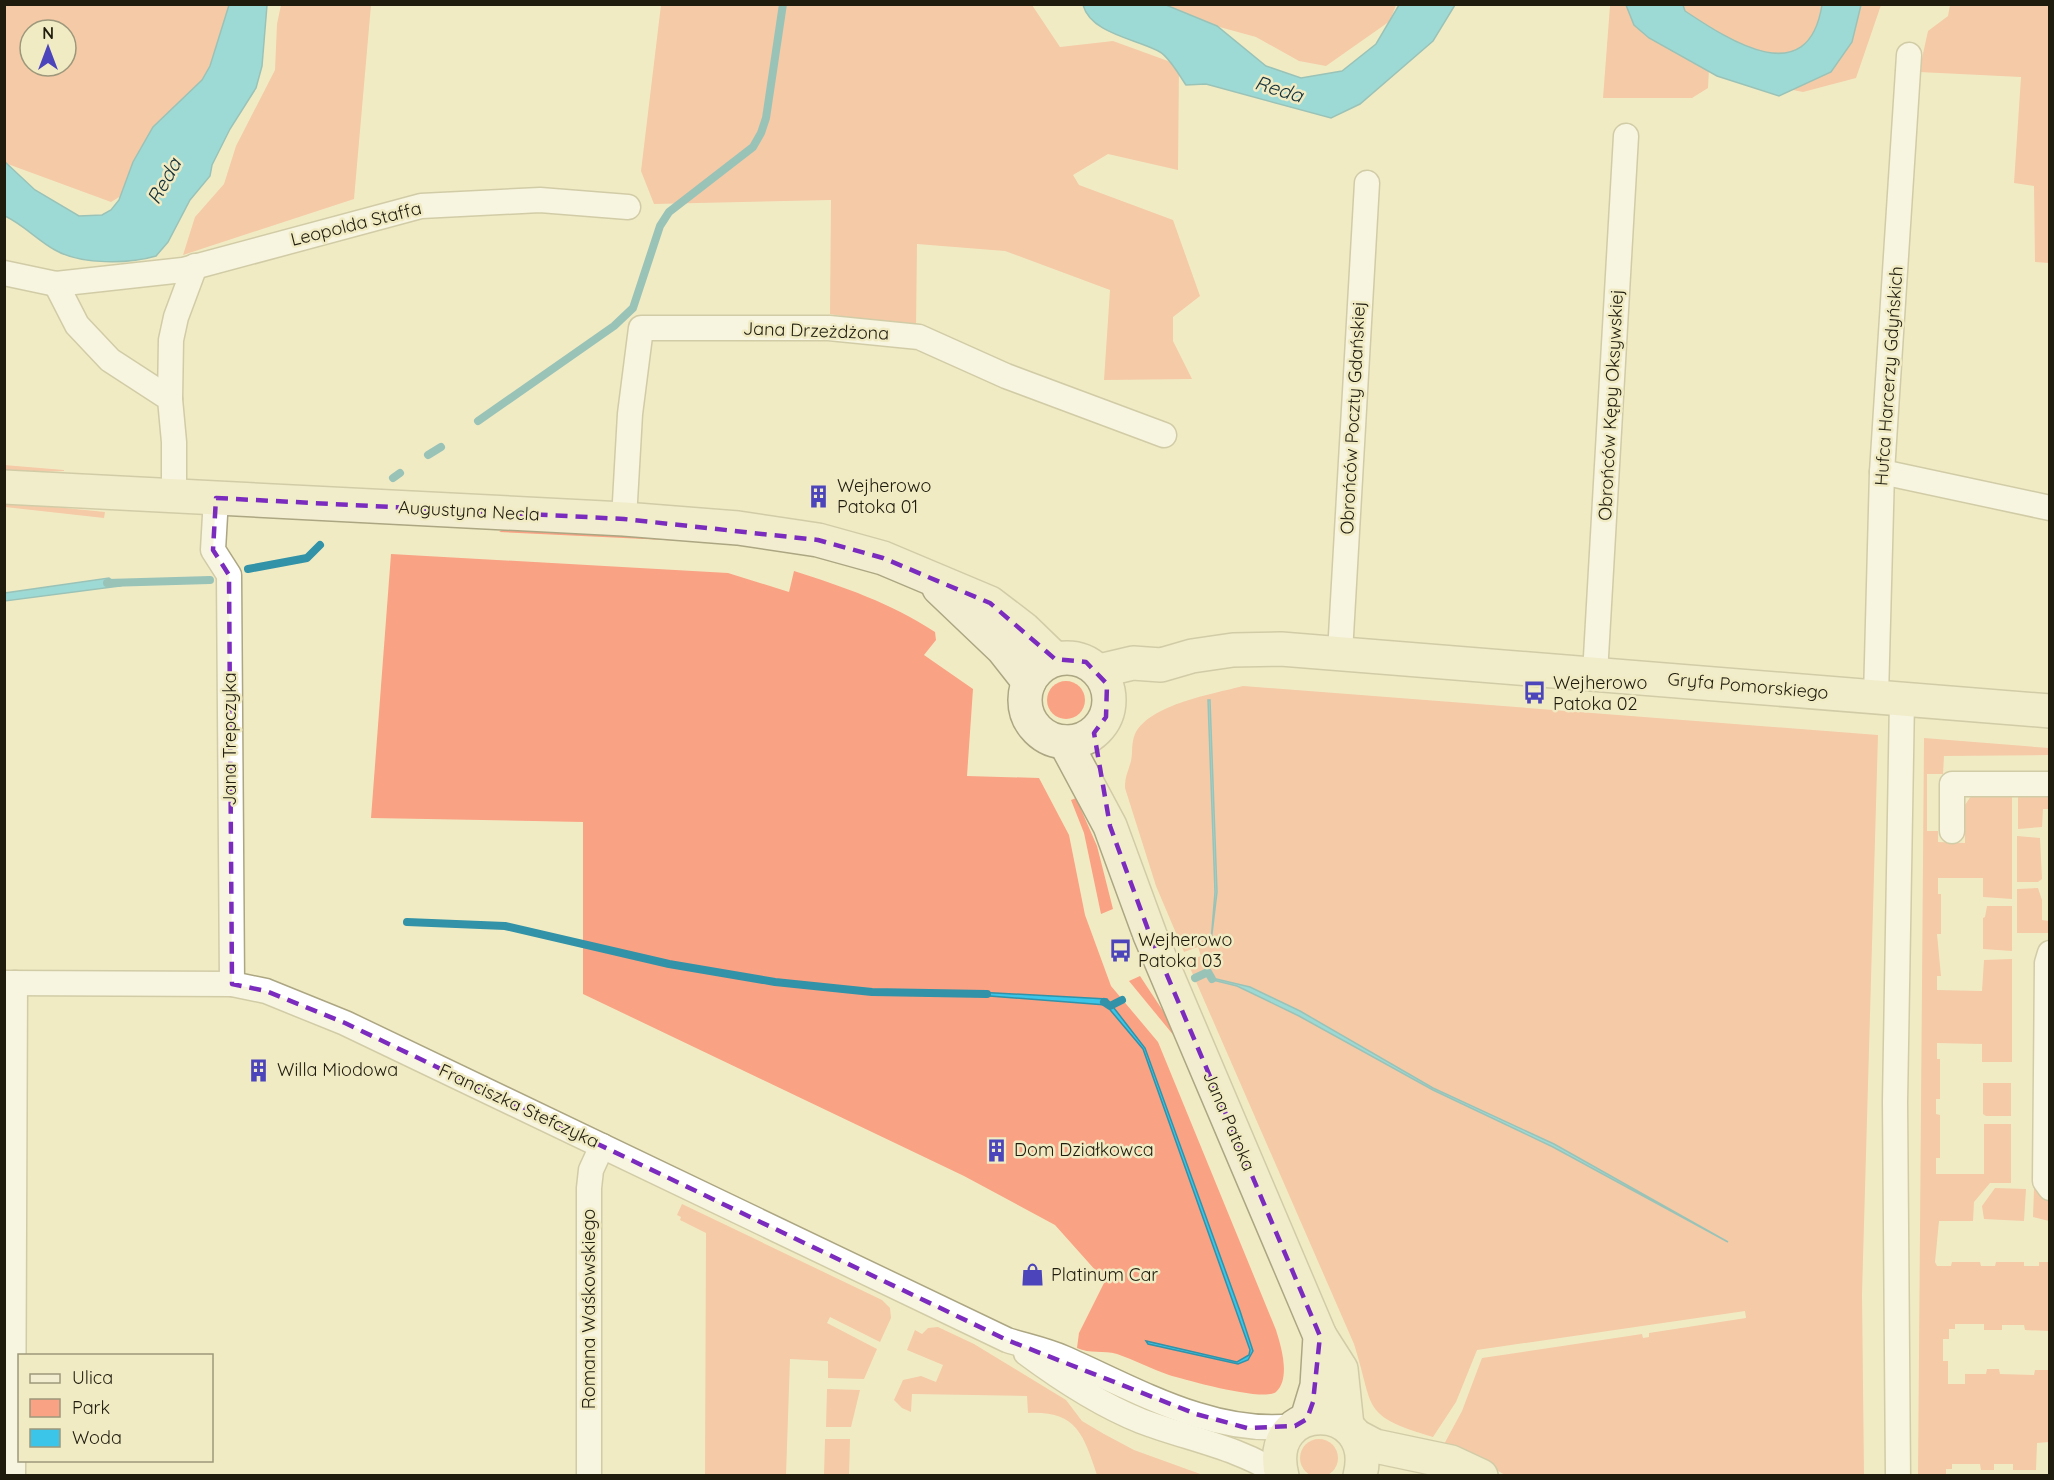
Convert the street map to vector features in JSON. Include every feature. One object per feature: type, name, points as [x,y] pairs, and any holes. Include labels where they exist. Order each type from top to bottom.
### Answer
[{"type":"main road","name":"Augustyna Necla","points":[[4,487],[624,519],[738,528],[818,540],[883,558],[990,603],[1024,629],[1055,659]]},
{"type":"main road","name":"Augustyna Necla","points":[[927,576],[1003,649],[1029,682]]},
{"type":"main road","name":"Gryfa Pomorskiego","points":[[1104,684],[1132,663],[1161,665],[1191,656],[1233,650],[1281,649],[2049,711]]},
{"type":"main road","points":[[1071,657],[1086,662],[1104,684],[1106,717],[1079,738],[1049,738],[1035,728],[1027,714],[1025,697],[1029,682],[1040,668],[1055,659],[1071,657]]},
{"type":"main road","name":"Jana Patoka","points":[[1079,738],[1150,935],[1320,1336],[1317,1386],[1301,1422],[1285,1436],[1280,1449],[1279,1462],[1282,1476]]},
{"type":"main road","points":[[1320,1336],[1341,1369],[1352,1431],[1362,1449],[1363,1462],[1359,1476]]},
{"type":"main road","points":[[1301,1422],[1335,1419],[1375,1446],[1451,1462],[1481,1476]]},
{"type":"street","name":"Hufca Harcerzy Gdyńskich","points":[[1898,1476],[1889,698],[1882,472],[1909,55]]},
{"type":"street","name":"Obrońców Kępy Oksywskiej","points":[[1595,674],[1626,136]]},
{"type":"street","name":"Obrońców Poczty Gdańskiej","points":[[1340,653],[1367,183]]},
{"type":"street","name":"Leopolda Staffa","points":[[4,273],[56,284],[183,270],[421,206],[540,200],[628,207]]},
{"type":"street","points":[[174,496],[174,442],[170,399],[171,340],[176,317],[195,266]]},
{"type":"street","points":[[56,284],[77,325],[110,360],[170,399]]},
{"type":"street","name":"Jana Drzeżdżona","points":[[624,519],[630,414],[641,328],[829,328],[919,337],[1006,376],[1164,435]]},
{"type":"street","points":[[1882,472],[2049,508]]},
{"type":"street","name":"Jana Trepczyka","points":[[216,498],[213,550],[229,575],[232,984]]},
{"type":"street","points":[[1952,831],[1952,784],[2049,784]]},
{"type":"street","points":[[2049,953],[2045,1181],[2049,1188]]},
{"type":"street","points":[[10,983],[13,1476]]},
{"type":"street","name":"Franciszka Stefczyka","points":[[10,983],[232,984],[266,991],[304,1005],[1007,1340],[1063,1358],[1137,1392],[1196,1414],[1247,1428],[1270,1429],[1301,1422]]},
{"type":"street","name":"Romana Waśkowskiego","points":[[589,1476],[589,1188],[591,1170],[602,1146]]},
{"type":"street","name":"Franciszka Stefczyka","points":[[1007,1340],[1052,1372],[1127,1414],[1181,1436],[1240,1453],[1282,1476]]},
{"type":"street","points":[[1127,1414],[1137,1392]]},
{"type":"highlighted area","points":[[216,498],[624,519],[818,540],[883,558],[990,603],[1055,659],[1086,662],[1107,684],[1106,717],[1094,733],[1110,826],[1150,935],[1320,1336],[1313,1402],[1307,1419],[1295,1426],[1247,1428],[1196,1414],[1007,1340],[345,1023],[266,991],[232,984],[229,575],[213,550]]},
{"type":"green space","points":[[4,5],[236,5],[228,44],[144,182],[111,202],[5,163]]},
{"type":"green space","points":[[281,5],[371,5],[354,199],[183,255],[195,217],[224,184],[236,146],[275,70],[277,24]]},
{"type":"green space","points":[[661,5],[1032,5],[1060,47],[1113,41],[1179,65],[1178,170],[1108,154],[1073,175],[1079,185],[1173,220],[1200,296],[1173,317],[1173,341],[1192,379],[1104,380],[1110,290],[1005,251],[917,244],[916,329],[830,314],[831,200],[654,204],[641,171]]},
{"type":"green space","points":[[1153,5],[1396,5],[1390,21],[1326,66],[1299,61],[1256,37],[1161,11]]},
{"type":"green space","points":[[1605,5],[1881,5],[1856,78],[1803,92],[1742,80],[1709,69],[1708,88],[1692,98],[1603,98],[1610,6]]},
{"type":"green space","points":[[1950,5],[2049,5],[2049,263],[2035,262],[2034,186],[2014,183],[2021,77],[1919,72],[1928,31],[1948,16]]},
{"type":"green space","points":[[4,465],[64,470],[64,471],[5,473]]},
{"type":"green space","points":[[5,502],[105,512],[104,518],[5,507]]},
{"type":"green space","points":[[508,527],[685,536],[686,541],[499,532]]},
{"type":"green space","points":[[391,554],[728,573],[789,592],[794,571],[884,604],[935,632],[936,640],[924,655],[973,689],[967,776],[1039,778],[1069,835],[1085,915],[1111,986],[1158,1042],[1276,1330],[1284,1370],[1281,1386],[1276,1392],[1257,1394],[1224,1389],[1169,1375],[1117,1354],[1077,1348],[1079,1333],[1105,1281],[1055,1225],[964,1176],[583,994],[583,822],[371,818]]},
{"type":"green space","points":[[1066,681],[1073,682],[1079,687],[1084,693],[1084,707],[1079,713],[1073,718],[1066,719],[1059,718],[1053,713],[1048,707],[1047,700],[1048,693],[1053,687],[1059,682]]},
{"type":"green space","points":[[1243,686],[1878,735],[1862,1294],[1864,1475],[1505,1475],[1488,1465],[1442,1448],[1462,1411],[1482,1358],[1642,1334],[1643,1338],[1649,1337],[1649,1333],[1746,1318],[1745,1311],[1477,1350],[1456,1402],[1433,1437],[1393,1422],[1381,1415],[1374,1407],[1354,1344],[1187,961],[1201,956],[1198,947],[1184,952],[1156,886],[1125,788],[1134,737],[1143,724],[1154,715],[1183,702]]},
{"type":"green space","points":[[1924,738],[2049,748],[2049,755],[1944,756],[1943,774],[1927,774],[1927,831],[1938,831],[1938,842],[1965,843],[1965,805],[1971,796],[2012,795],[2012,899],[1983,897],[1983,878],[1938,878],[1938,894],[1941,894],[1941,934],[1937,934],[1941,976],[1937,976],[1937,990],[1982,991],[1984,960],[2012,959],[2012,1062],[1982,1062],[1982,1044],[1937,1043],[1937,1059],[1940,1059],[1940,1099],[1936,1099],[1936,1114],[1940,1115],[1940,1158],[1936,1158],[1936,1174],[1984,1174],[1984,1124],[2011,1124],[2011,1183],[1990,1183],[1974,1202],[1973,1221],[1939,1221],[1935,1262],[1937,1266],[1951,1266],[1952,1262],[1980,1262],[1981,1266],[1995,1266],[1996,1262],[2024,1262],[2024,1266],[2039,1266],[2039,1262],[2049,1262],[2049,1331],[2025,1330],[2024,1325],[2002,1325],[2002,1330],[1984,1330],[1984,1324],[1955,1324],[1955,1329],[1949,1329],[1949,1339],[1943,1339],[1943,1361],[1948,1361],[1948,1384],[1965,1384],[1965,1374],[1986,1374],[1987,1369],[1999,1369],[2000,1374],[2034,1375],[2035,1370],[2049,1370],[2049,1442],[2037,1443],[2036,1470],[2013,1470],[2013,1464],[1994,1464],[1994,1470],[1981,1470],[1980,1464],[1952,1464],[1952,1469],[1946,1469],[1946,1475],[1918,1476]]},
{"type":"green space","points":[[2018,795],[2049,795],[2049,809],[2043,809],[2042,827],[2018,829]]},
{"type":"green space","points":[[1076,798],[1097,846],[1113,909],[1101,914],[1084,833],[1071,800]]},
{"type":"green space","points":[[2017,836],[2040,838],[2042,879],[2038,882],[2017,882]]},
{"type":"green space","points":[[2038,888],[2042,900],[2042,920],[2049,921],[2049,933],[2017,933],[2017,889]]},
{"type":"green space","points":[[1987,906],[2012,906],[2012,951],[1983,949],[1983,918]]},
{"type":"green space","points":[[1140,976],[1165,1014],[1175,1037],[1129,981]]},
{"type":"green space","points":[[1983,1083],[2011,1083],[2011,1116],[1983,1114]]},
{"type":"green space","points":[[1995,1188],[2026,1189],[2024,1221],[1984,1219],[1982,1206]]},
{"type":"green space","points":[[2034,1189],[2039,1189],[2049,1199],[2049,1221],[2033,1217]]},
{"type":"green space","points":[[682,1204],[882,1300],[890,1308],[891,1318],[880,1342],[830,1317],[827,1323],[877,1349],[864,1379],[828,1378],[828,1361],[790,1359],[786,1475],[705,1475],[706,1233],[680,1220],[681,1217],[677,1215]]},
{"type":"green space","points":[[938,1327],[974,1344],[1066,1400],[1082,1421],[1104,1434],[1134,1450],[1203,1475],[1097,1475],[1082,1436],[1075,1428],[1057,1416],[1028,1413],[1027,1396],[912,1394],[911,1412],[902,1408],[894,1400],[903,1380],[921,1376],[936,1382],[943,1365],[907,1350],[915,1330],[922,1334],[928,1328]]},
{"type":"green space","points":[[827,1389],[860,1390],[851,1427],[826,1427]]},
{"type":"green space","points":[[825,1439],[850,1439],[849,1475],[824,1475]]},
{"type":"green space","points":[[1319,1439],[1326,1440],[1332,1445],[1337,1451],[1337,1465],[1332,1471],[1326,1476],[1319,1477],[1312,1476],[1306,1471],[1301,1465],[1300,1458],[1301,1451],[1306,1445],[1312,1440]]},
{"type":"water","name":"Reda","points":[[229,5],[267,5],[262,66],[256,88],[230,129],[212,165],[210,176],[190,200],[168,242],[156,256],[132,261],[105,262],[66,255],[42,242],[5,216],[5,162],[35,190],[79,216],[102,215],[111,210],[119,200],[133,162],[153,127],[202,80],[210,66]]},
{"type":"water","name":"Reda","points":[[1083,5],[1166,5],[1217,26],[1266,66],[1301,78],[1342,71],[1376,44],[1399,5],[1455,5],[1433,41],[1360,104],[1331,118],[1206,84],[1186,85],[1164,55],[1095,23]]},
{"type":"water","points":[[1626,5],[1683,5],[1685,11],[1703,23],[1744,45],[1765,52],[1784,53],[1801,47],[1814,31],[1822,5],[1861,5],[1852,42],[1831,72],[1779,96],[1717,76],[1649,38],[1634,25]]},
{"type":"water","points":[[109,578],[120,586],[5,601],[5,593]]},
{"type":"water","points":[[1208,700],[1210,700],[1217,892],[1211,942],[1215,892]]},
{"type":"water","points":[[1205,963],[1212,978],[1250,987],[1300,1011],[1433,1088],[1554,1144],[1728,1242],[1553,1147],[1433,1090],[1299,1016],[1237,986],[1209,979]]},
{"type":"water","points":[[977,992],[1107,999],[1145,1048],[1240,1311],[1253,1351],[1248,1360],[1238,1364],[1148,1344],[1146,1341],[1237,1362],[1249,1355],[1250,1350],[1143,1049],[1106,1005],[977,995]]},
{"type":"waterway","points":[[478,421],[614,326],[633,308],[660,226],[669,212],[753,147],[766,118],[783,4]]},
{"type":"waterway","points":[[428,455],[441,447]]},
{"type":"waterway","points":[[393,478],[400,473]]},
{"type":"waterway","points":[[248,569],[307,558],[320,545]]},
{"type":"waterway","points":[[107,583],[210,580]]},
{"type":"waterway","points":[[407,922],[505,926],[669,964],[775,982],[872,992],[987,994]]},
{"type":"waterway","points":[[1195,978],[1208,972],[1212,979]]},
{"type":"waterway","points":[[1104,1002],[1110,1006],[1122,1000]]},
{"type":"place","name":"Wejherowo Patoka 01","points":[[819,496]]},
{"type":"place","name":"Wejherowo Patoka 02","points":[[1535,693]]},
{"type":"place","name":"Wejherowo Patoka 03","points":[[1120,950]]},
{"type":"place","name":"Willa Miodowa","points":[[259,1070]]},
{"type":"place","name":"Dom Działkowca","points":[[996,1150]]},
{"type":"place","name":"Platinum Car","points":[[1033,1275]]}]
